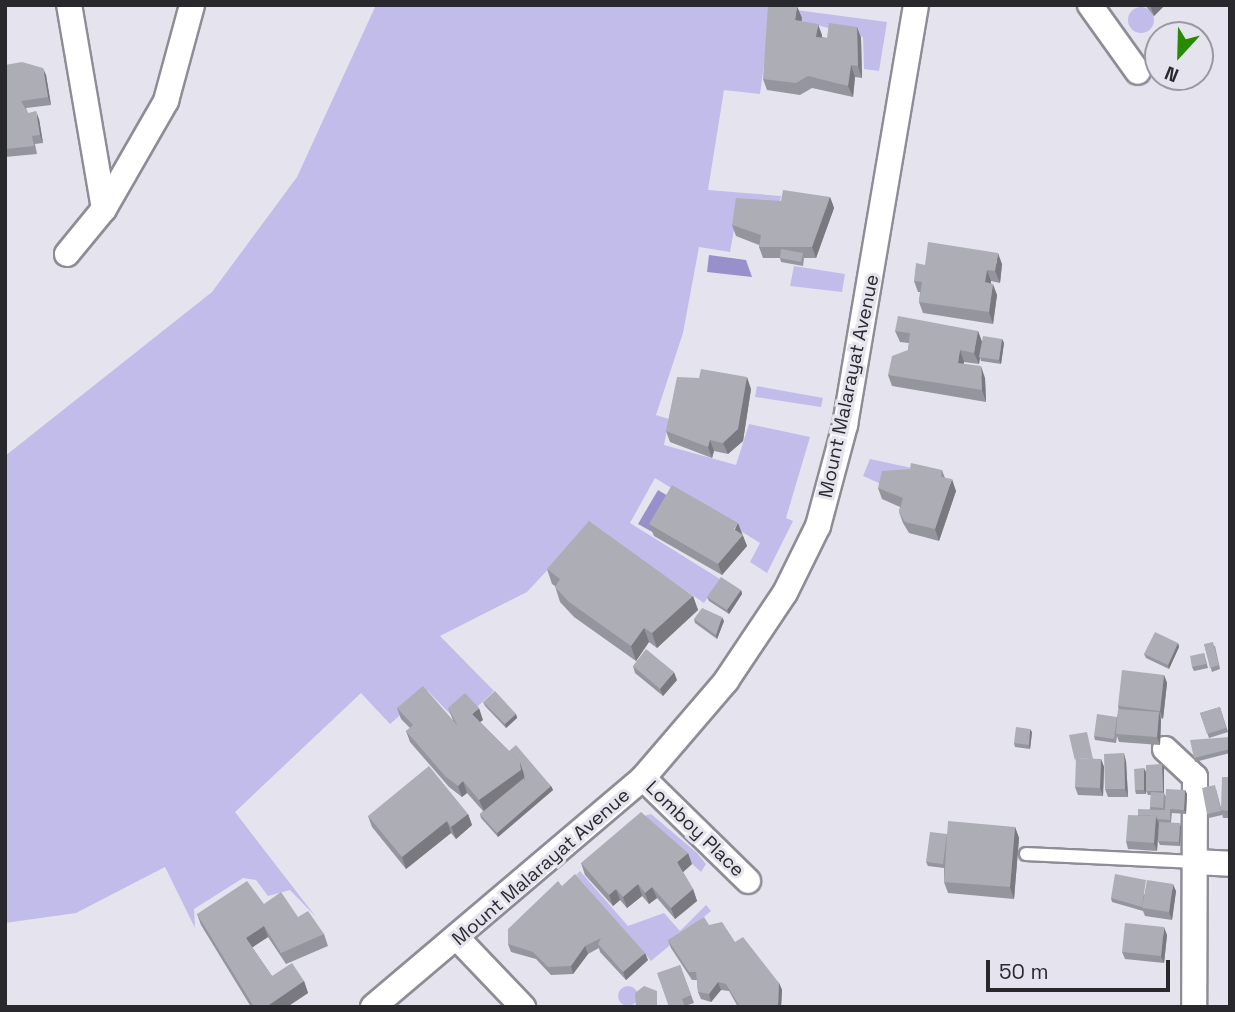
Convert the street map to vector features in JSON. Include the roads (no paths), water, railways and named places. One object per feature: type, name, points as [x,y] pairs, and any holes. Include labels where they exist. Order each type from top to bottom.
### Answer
[{"type":"street","points":[[69,5],[104,209]]},
{"type":"street","points":[[67,254],[104,209],[166,101],[192,5]]},
{"type":"street","name":"Mount Malarayat Avenue","points":[[373,1007],[459,940],[642,778],[750,648],[818,526],[859,352],[916,5]]},
{"type":"street","points":[[1090,5],[1138,72]]},
{"type":"street","points":[[1165,749],[1195,777],[1194,1007]]},
{"type":"street","name":"Lomboy Place","points":[[642,778],[748,881]]},
{"type":"street","points":[[1195,862],[1230,864]]},
{"type":"street","points":[[459,940],[523,1007]]},
{"type":"lane","points":[[1026,854],[1195,862]]}]
